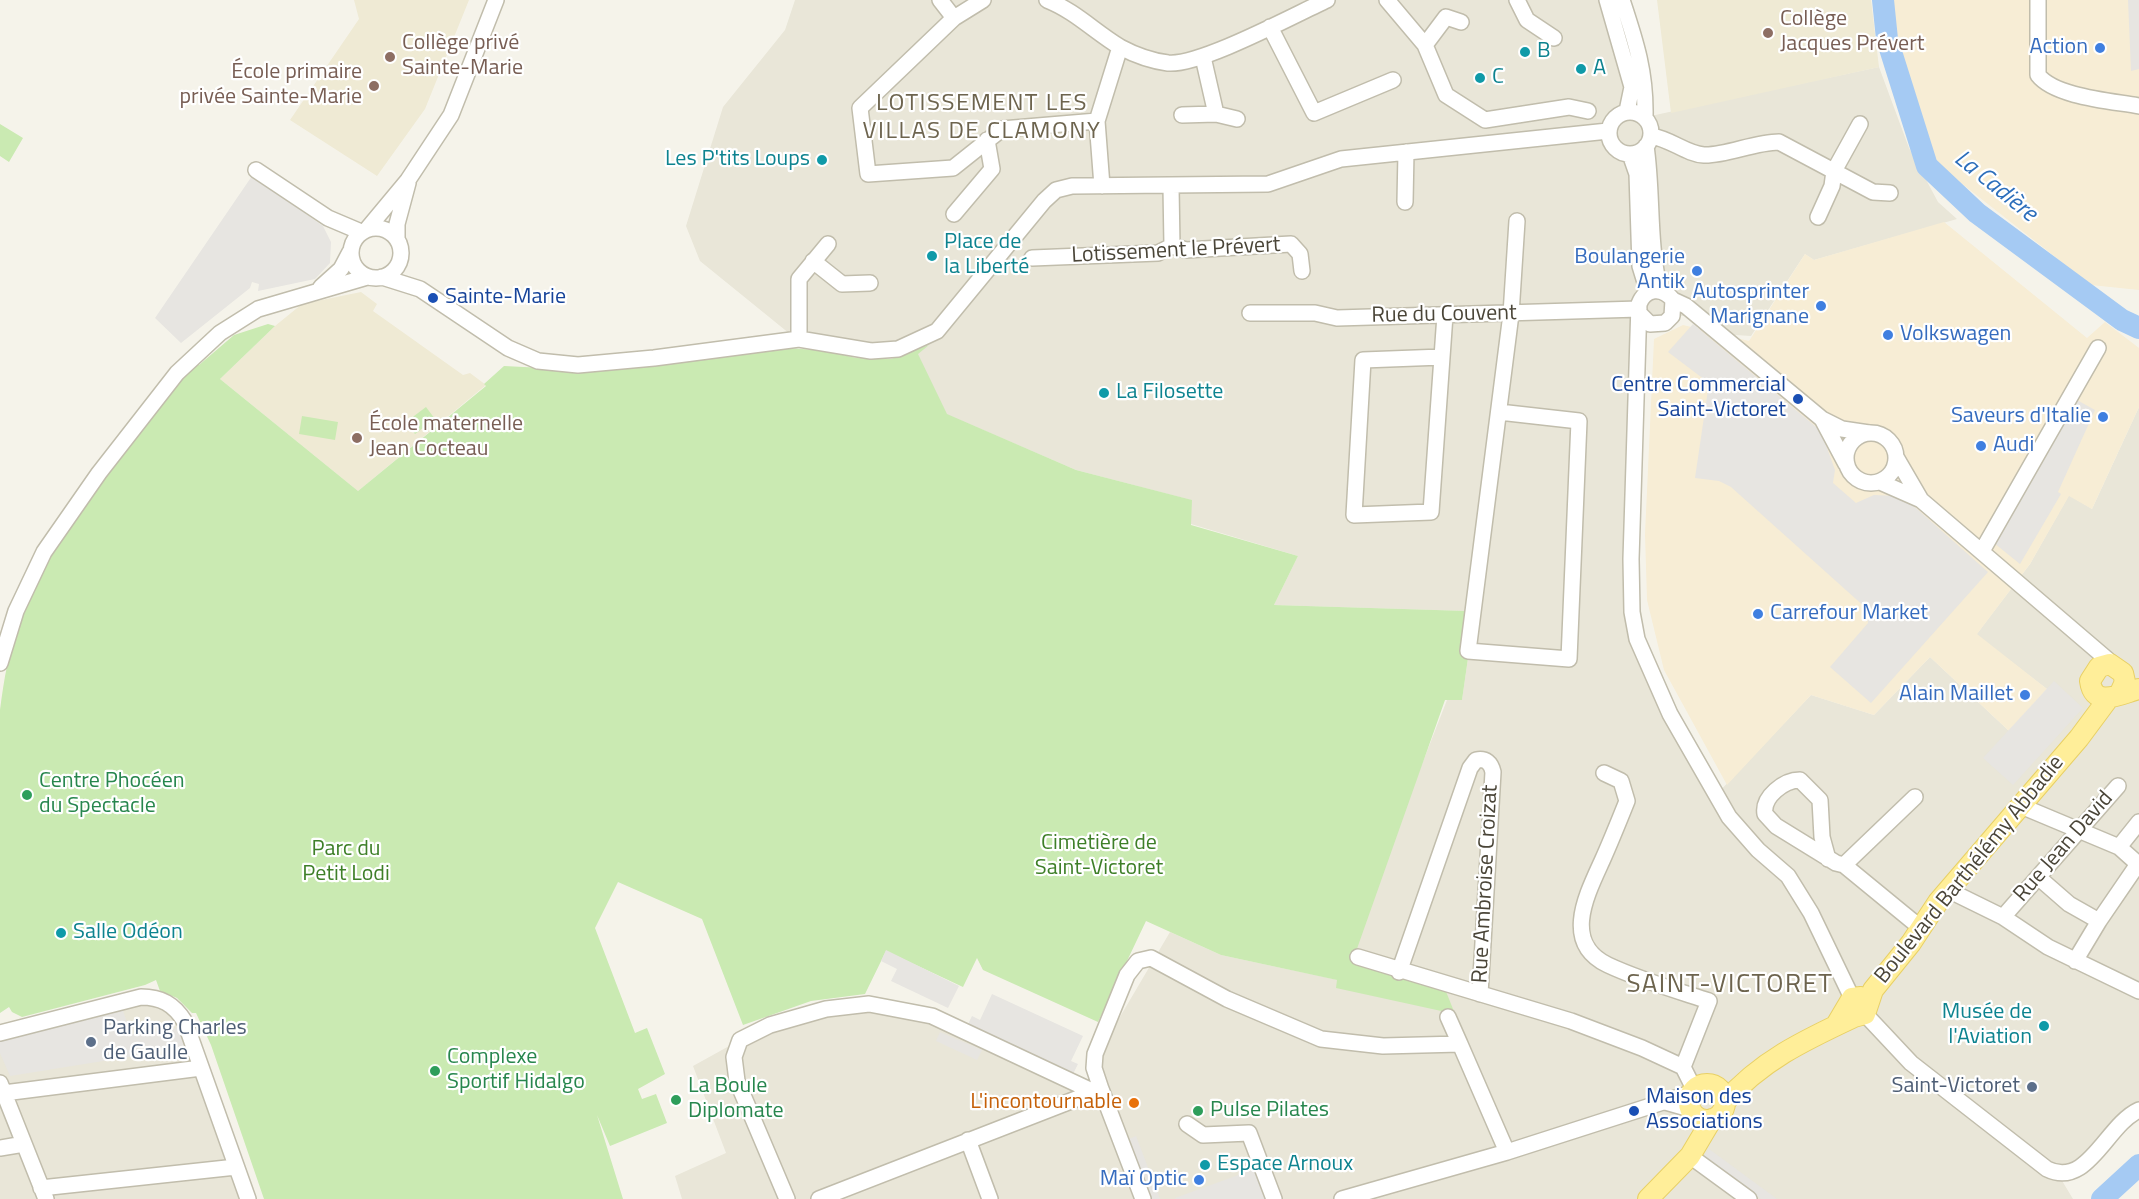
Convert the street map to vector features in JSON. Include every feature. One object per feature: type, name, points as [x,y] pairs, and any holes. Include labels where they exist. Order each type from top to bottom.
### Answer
[{"type":"main road","name":"Boulevard Barthélémy Abbadie","points":[[2095,661],[2090,681],[2120,686]]},
{"type":"main road","name":"Boulevard Barthélémy Abbadie","points":[[1751,1074],[1713,1085],[1703,1084],[1697,1105],[1721,1113],[1724,1103],[1751,1074],[1857,1007],[1922,929],[1948,890],[2022,806],[2120,686]]},
{"type":"main road","points":[[1713,1085],[1722,1092],[1724,1103]]},
{"type":"main road","points":[[1648,1199],[1693,1149],[1697,1105]]},
{"type":"street","points":[[310,293],[331,280],[351,248],[408,180],[434,144],[456,105],[496,0]]},
{"type":"street","points":[[940,0],[954,18]]},
{"type":"street","points":[[983,0],[954,18],[861,108],[868,174],[953,168],[1002,129],[1097,121]]},
{"type":"street","points":[[1047,0],[1065,7],[1120,47],[1141,57],[1170,63],[1203,57],[1327,0]]},
{"type":"street","points":[[1387,0],[1425,45],[1446,95],[1485,120],[1569,106],[1588,111]]},
{"type":"street","points":[[1517,0],[1527,20],[1554,38]]},
{"type":"street","points":[[1607,0],[1626,57],[1632,87],[1627,111]]},
{"type":"street","points":[[1622,0],[1640,53],[1646,85],[1645,117],[1651,129],[1649,141],[1653,260],[1663,299],[1665,323],[1655,325],[1646,322],[1639,312]]},
{"type":"street","points":[[2038,0],[2038,75],[2045,84],[2068,92],[2139,106]]},
{"type":"street","points":[[1425,45],[1446,17],[1461,22]]},
{"type":"street","points":[[1270,27],[1314,113],[1393,80]]},
{"type":"street","points":[[1102,186],[1097,121],[1120,47]]},
{"type":"street","points":[[1203,57],[1216,114]]},
{"type":"street","points":[[1630,154],[1617,150],[1612,144],[1608,131],[1614,118],[1627,111],[1645,117]]},
{"type":"street","points":[[1182,115],[1216,114],[1237,119]]},
{"type":"street","points":[[1818,217],[1832,186],[1834,171],[1860,124]]},
{"type":"street","points":[[399,262],[420,289],[508,348],[538,361],[578,364],[654,358],[799,339],[871,351],[898,349],[937,330],[1044,201],[1056,190],[1072,186],[1171,187],[1268,184],[1341,159],[1608,131]]},
{"type":"street","points":[[1630,154],[1649,141],[1666,138],[1680,148],[1704,155],[1765,142],[1779,142],[1874,192],[1890,193]]},
{"type":"street","points":[[954,213],[992,169],[987,140]]},
{"type":"street","points":[[1405,202],[1406,152]]},
{"type":"street","points":[[1630,154],[1637,174],[1641,266],[1663,299]]},
{"type":"street","points":[[256,170],[328,218],[365,230],[384,228],[397,238]]},
{"type":"street","points":[[0,663],[16,611],[44,552],[99,473],[173,378],[198,352],[241,318],[278,301],[374,277],[395,269],[401,254],[397,238],[397,224],[408,180]]},
{"type":"street","points":[[1171,187],[1172,246]]},
{"type":"street","points":[[328,218],[351,248],[355,267],[374,277],[420,289]]},
{"type":"street","points":[[1500,412],[1579,421],[1569,659],[1467,651],[1500,412],[1511,314],[1517,221]]},
{"type":"street","points":[[799,339],[799,279],[828,244]]},
{"type":"street","name":"Lotissement le Prévert","points":[[1032,258],[1158,253],[1172,246],[1186,250],[1292,244],[1300,254],[1302,271]]},
{"type":"street","points":[[813,261],[842,284],[870,283]]},
{"type":"street","points":[[1921,500],[1896,457],[1891,442],[1884,437],[1869,433],[1842,429],[1822,419],[1702,319],[1663,299],[1641,299],[1631,559],[1632,612],[1637,639],[1670,714],[1729,817],[1758,850],[1788,876],[1811,913],[1857,1007],[1911,1063],[2047,1169],[2058,1174],[2070,1173],[2082,1168],[2116,1126],[2139,1110]]},
{"type":"street","name":"Rue du Couvent","points":[[1250,313],[1315,313],[1337,318],[1639,312]]},
{"type":"street","points":[[1442,357],[1363,360],[1354,514],[1431,512],[1445,315]]},
{"type":"street","points":[[1639,342],[1655,325]]},
{"type":"street","points":[[1982,551],[2098,348]]},
{"type":"street","points":[[1822,419],[1857,480],[1872,484],[1880,482],[1892,472],[1896,457]]},
{"type":"street","points":[[1846,464],[1850,443],[1869,433]]},
{"type":"street","points":[[1880,482],[1921,500],[1982,551],[2091,644],[2095,661],[2120,686]]},
{"type":"street","name":"Rue Ambroise Croizat","points":[[1399,972],[1470,768],[1476,760],[1485,760],[1489,762],[1493,772],[1480,994]]},
{"type":"street","points":[[1342,1199],[1507,1152],[1662,1101],[1697,1105],[1683,1067],[1708,1001],[1607,965],[1591,954],[1583,943],[1580,924],[1585,898],[1627,801],[1621,781],[1604,773]]},
{"type":"street","points":[[1828,858],[1822,837],[1820,800],[1800,780],[1791,780],[1775,792],[1766,804],[1764,814],[1776,826],[1828,858],[1844,866],[1922,929]]},
{"type":"street","name":"Rue Jean David","points":[[1948,890],[2003,917],[2118,786]]},
{"type":"street","points":[[1844,866],[1915,797]]},
{"type":"street","points":[[2022,806],[2119,847],[2138,864],[2075,961]]},
{"type":"street","points":[[2119,847],[2139,822]]},
{"type":"street","points":[[2038,877],[2069,904],[2099,921]]},
{"type":"street","points":[[2003,917],[2048,947],[2139,991]]},
{"type":"street","points":[[1358,957],[1399,972],[1571,1021],[1642,1048],[1683,1067]]},
{"type":"street","points":[[1143,1199],[1098,1090],[1094,1068],[1095,1054],[1127,975],[1137,961],[1144,958],[1158,961],[1227,999],[1321,1039],[1383,1046],[1460,1044]]},
{"type":"street","points":[[0,1033],[141,997],[155,998],[168,1003],[180,1014],[248,1199]]},
{"type":"street","points":[[787,1199],[737,1081],[734,1057],[740,1040],[770,1025],[826,1009],[869,1004],[932,1016],[1098,1090]]},
{"type":"street","points":[[1448,1017],[1507,1152]]},
{"type":"street","points":[[201,1068],[2,1088],[43,1194],[236,1167]]},
{"type":"street","points":[[819,1199],[1098,1090]]},
{"type":"street","points":[[1187,1124],[1203,1135],[1248,1133],[1274,1199]]},
{"type":"street","points":[[968,1140],[990,1199]]},
{"type":"street","points":[[0,1148],[24,1144]]},
{"type":"street","points":[[1693,1149],[1749,1199]]},
{"type":"shaded area","name":"Collège privé Sainte-Marie","points":[[354,0],[469,0],[425,109],[377,176],[290,120],[359,19]]},
{"type":"shaded area","points":[[795,0],[1622,0],[1646,117],[1879,67],[1909,148],[1938,202],[1957,219],[1814,260],[1805,254],[1751,336],[1720,334],[1686,316],[1673,316],[1655,325],[1639,342],[1637,639],[1716,795],[1811,695],[1874,715],[1930,657],[2009,731],[2047,689],[1976,635],[2030,564],[2069,495],[2092,509],[2139,407],[2139,1110],[2082,1168],[2058,1174],[2073,1199],[682,1199],[675,1176],[726,1153],[693,1066],[740,1040],[869,1004],[932,1016],[1094,1092],[1094,1061],[1170,932],[1221,955],[1338,980],[1447,700],[1462,700],[1468,658],[1462,657],[1466,611],[1274,605],[1298,556],[1191,524],[1191,500],[1076,470],[946,414],[917,354],[891,359],[856,358],[826,351],[790,334],[700,261],[686,226],[723,107],[785,30]]},
{"type":"shaded area","name":"Collège Jacques Prévert","points":[[1657,0],[1871,0],[1879,67],[1671,113]]},
{"type":"shaded area","points":[[1888,0],[2139,0],[2139,290],[2091,285],[1933,161],[1892,36]]},
{"type":"shaded area","points":[[2128,0],[2139,0],[2139,69],[2131,71]]},
{"type":"shaded area","points":[[252,176],[323,226],[331,242],[330,263],[315,279],[258,291],[259,284],[252,282],[250,288],[181,343],[155,318]]},
{"type":"shaded area","points":[[1944,222],[2087,338],[2105,322],[2139,348],[2139,407],[2092,509],[2069,496],[2030,564],[1977,634],[2047,689],[2009,731],[1930,657],[1874,715],[1811,695],[1727,785],[1664,670],[1647,600],[1645,534],[1654,339],[1683,325],[1749,341],[1805,254],[1814,260]]},
{"type":"shaded area","name":"École maternelle Jean Cocteau","points":[[361,292],[377,304],[373,311],[463,375],[470,373],[486,385],[358,491],[220,379],[275,326],[302,304]]},
{"type":"shaded area","points":[[1693,324],[1821,431],[1835,470],[1833,483],[1856,503],[1874,495],[1896,496],[1916,508],[1988,572],[1871,703],[1830,667],[1868,623],[1866,608],[1731,487],[1719,481],[1695,478],[1709,383],[1668,352]]},
{"type":"shaded area","points":[[2077,400],[2095,410],[2058,492],[2061,494],[2020,564],[1994,543]]},
{"type":"shaded area","points":[[2054,681],[2083,708],[2013,785],[1983,758]]},
{"type":"shaded area","points":[[886,950],[959,986],[948,1008],[891,981],[897,969],[881,961]]},
{"type":"shaded area","points":[[992,994],[1083,1036],[1071,1061],[1078,1064],[1073,1074],[967,1026],[972,1016],[980,1020]]},
{"type":"shaded area","points":[[141,1002],[164,1008],[179,1025],[243,1199],[0,1199],[0,1037]]},
{"type":"shaded area","name":"Parking Charles de Gaulle","points":[[121,1005],[131,1034],[180,1028],[184,1048],[10,1076],[0,1053],[0,1036]]},
{"type":"shaded area","points":[[940,1032],[982,1050],[977,1060],[936,1041]]},
{"type":"shaded area","points":[[1136,1136],[1160,1199],[1149,1199],[1127,1140]]},
{"type":"shaded area","points":[[1709,1149],[1777,1199],[1761,1199],[1704,1156]]},
{"type":"shaded area","points":[[1255,1169],[1265,1199],[1175,1198]]},
{"type":"green space","points":[[0,124],[23,138],[9,162],[0,156]]},
{"type":"green space","points":[[268,324],[275,326],[220,379],[358,491],[486,386],[484,384],[504,366],[583,370],[790,348],[827,351],[856,358],[891,359],[929,345],[918,354],[947,414],[1076,470],[1192,500],[1191,525],[1298,556],[1274,605],[1467,611],[1462,656],[1468,658],[1462,700],[1445,700],[1353,960],[1445,989],[1455,1014],[1336,988],[1337,980],[1221,955],[1146,921],[1098,1022],[983,970],[977,958],[963,987],[886,951],[865,994],[811,1001],[743,1025],[702,919],[618,882],[595,928],[635,1033],[647,1028],[665,1074],[638,1089],[642,1099],[656,1094],[667,1123],[610,1146],[597,1115],[623,1199],[264,1199],[211,1045],[196,1013],[192,1013],[177,998],[160,991],[156,980],[145,985],[22,1017],[12,1012],[9,1007],[0,1013],[0,710],[5,676],[20,621],[34,587],[73,518],[147,419],[196,362],[199,365],[234,335]]},
{"type":"green space","points":[[426,407],[435,419],[415,434],[406,422]]},
{"type":"green space","points":[[302,416],[338,422],[335,440],[299,434]]},
{"type":"waterway","name":"La Cadière","points":[[1883,0],[1887,39],[1927,166],[1977,213],[2122,320],[2139,328]]},
{"type":"waterway","name":"La Cadière","points":[[2102,1199],[2139,1165]]},
{"type":"place","name":"Collège Jacques Prévert","points":[[1768,33]]},
{"type":"place","name":"Action","points":[[2100,48]]},
{"type":"place","name":"B","points":[[1525,52]]},
{"type":"place","name":"Collège privé Sainte-Marie","points":[[390,57]]},
{"type":"place","name":"A","points":[[1581,69]]},
{"type":"place","name":"C","points":[[1480,78]]},
{"type":"place","name":"École primaire privée Sainte-Marie","points":[[374,86]]},
{"type":"place","name":"Les P'tits Loups","points":[[822,160]]},
{"type":"place","name":"Place de la Liberté","points":[[932,256]]},
{"type":"place","name":"Boulangerie Antik","points":[[1697,271]]},
{"type":"place","name":"Sainte-Marie","points":[[433,298]]},
{"type":"place","name":"Autosprinter Marignane","points":[[1821,306]]},
{"type":"place","name":"Volkswagen","points":[[1888,335]]},
{"type":"place","name":"La Filosette","points":[[1104,393]]},
{"type":"place","name":"Centre Commercial Saint-Victoret","points":[[1798,399]]},
{"type":"place","name":"Saveurs d'Italie","points":[[2103,417]]},
{"type":"place","name":"École maternelle Jean Cocteau","points":[[357,438]]},
{"type":"place","name":"Audi","points":[[1981,446]]},
{"type":"place","name":"Carrefour Market","points":[[1758,614]]},
{"type":"place","name":"Alain Maillet","points":[[2025,695]]},
{"type":"place","name":"Centre Phocéen du Spectacle","points":[[27,795]]},
{"type":"place","name":"Salle Odéon","points":[[61,933]]},
{"type":"place","name":"Musée de l'Aviation","points":[[2044,1026]]},
{"type":"place","name":"Parking Charles de Gaulle","points":[[91,1042]]},
{"type":"place","name":"Complexe Sportif Hidalgo","points":[[435,1071]]},
{"type":"place","name":"Saint-Victoret","points":[[2032,1087]]},
{"type":"place","name":"La Boule Diplomate","points":[[676,1100]]},
{"type":"place","name":"L'incontournable","points":[[1134,1103]]},
{"type":"place","name":"Pulse Pilates","points":[[1198,1111]]},
{"type":"place","name":"Maison des Associations","points":[[1634,1111]]},
{"type":"place","name":"Espace Arnoux","points":[[1205,1165]]},
{"type":"place","name":"Maï Optic","points":[[1199,1180]]},
{"type":"district","name":"LOTISSEMENT LES VILLAS DE CLAMONY","points":[[982,118]]},
{"type":"district","name":"SAINT-VICTORET","points":[[1730,986]]},
{"type":"park label","name":"Cimetière de Saint-Victoret","points":[[1099,856]]},
{"type":"park label","name":"Parc du Petit Lodi","points":[[346,862]]}]
